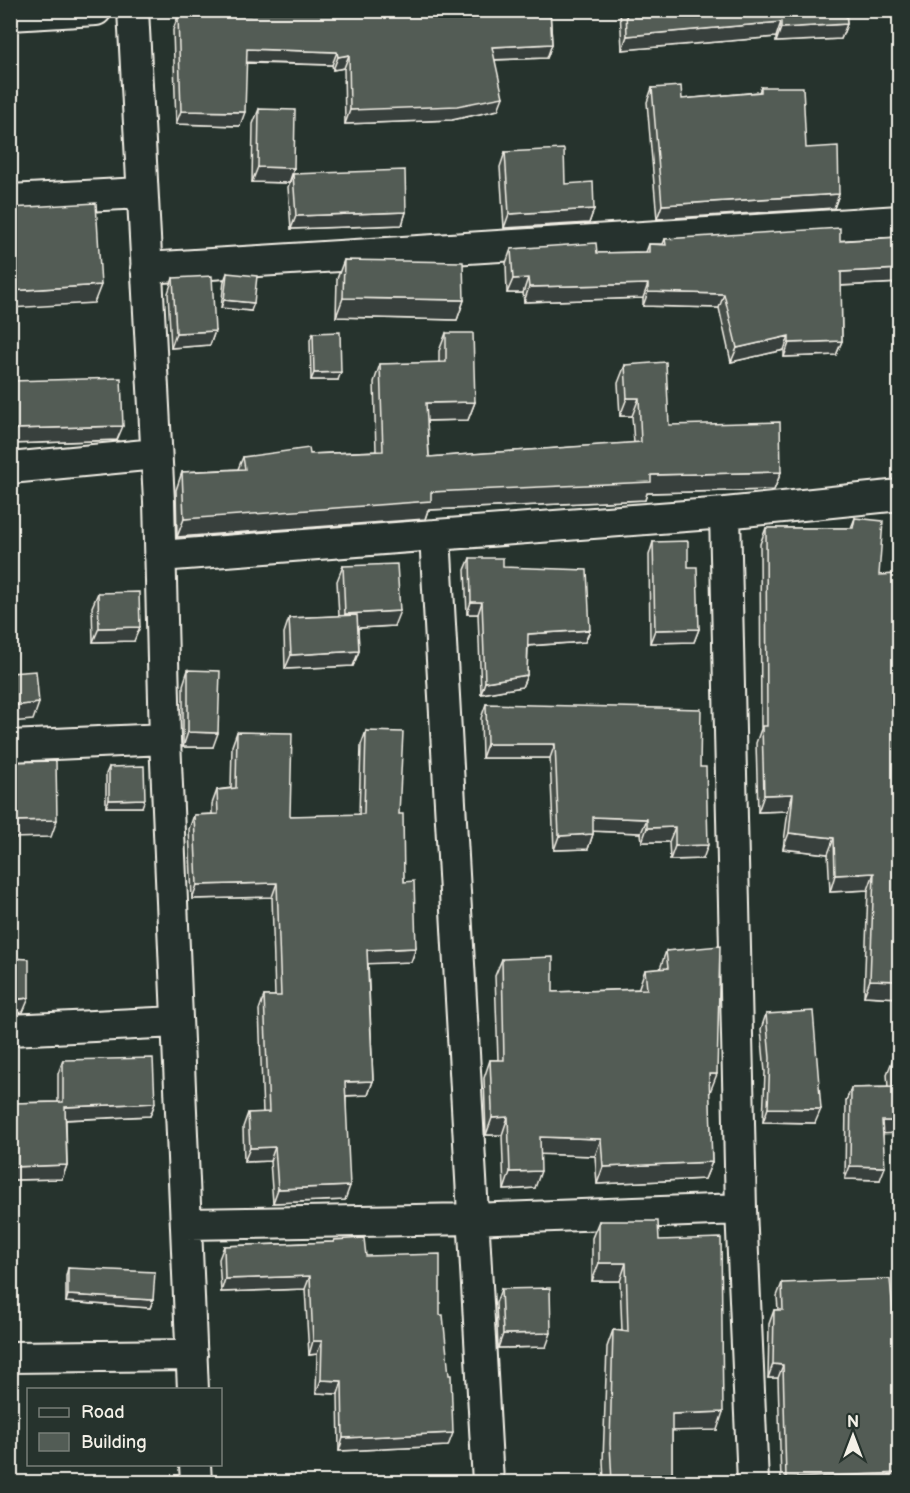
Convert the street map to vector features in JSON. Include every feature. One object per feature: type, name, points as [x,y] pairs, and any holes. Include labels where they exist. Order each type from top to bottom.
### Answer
[{"type":"street","points":[[10,15],[96,10]]},
{"type":"street","points":[[133,10],[156,454],[165,739],[193,1388]]},
{"type":"street","points":[[10,200],[141,193]]},
{"type":"street","points":[[146,268],[900,221]]},
{"type":"street","points":[[10,468],[156,454]]},
{"type":"street","points":[[160,556],[725,513],[900,495]]},
{"type":"street","points":[[725,513],[741,1209],[753,1482]]},
{"type":"street","points":[[435,535],[488,1482]]},
{"type":"street","points":[[10,746],[165,739]]},
{"type":"street","points":[[10,1030],[177,1022]]},
{"type":"street","points":[[186,1224],[472,1219],[741,1209]]},
{"type":"street","points":[[10,1357],[192,1355]]},
{"type":"street","points":[[195,1466],[196,1482]]},
{"type":"building","points":[[250,10],[550,10],[552,44],[492,47],[503,97],[457,106],[350,110],[349,55],[338,57],[337,52],[247,49],[245,112],[181,111],[178,16],[250,15]]},
{"type":"building","points":[[626,10],[846,10],[847,24],[781,28],[781,22],[627,36]]},
{"type":"building","points":[[681,86],[682,99],[761,92],[761,87],[803,87],[806,148],[838,146],[839,194],[662,205],[652,88]]},
{"type":"building","points":[[259,109],[295,110],[294,168],[258,167]]},
{"type":"building","points":[[564,149],[565,184],[593,182],[594,209],[509,214],[505,152]]},
{"type":"building","points":[[405,170],[406,212],[296,216],[293,174]]},
{"type":"building","points":[[96,203],[101,285],[10,291],[10,208]]},
{"type":"building","points":[[840,228],[840,241],[900,237],[900,269],[841,272],[842,341],[789,343],[789,336],[737,348],[724,294],[648,292],[648,284],[529,287],[528,278],[513,279],[511,249],[596,243],[597,253],[649,252],[649,244],[666,245],[665,239]]},
{"type":"building","points":[[344,260],[463,262],[464,300],[343,298]]},
{"type":"building","points":[[227,273],[257,276],[254,303],[224,300]]},
{"type":"building","points":[[212,276],[215,331],[176,333],[173,278]]},
{"type":"building","points":[[340,332],[341,372],[314,373],[313,333]]},
{"type":"building","points":[[446,333],[473,333],[475,402],[426,403],[429,457],[641,442],[639,398],[627,398],[625,365],[666,362],[669,425],[780,422],[781,472],[651,475],[651,482],[431,492],[431,501],[184,519],[182,472],[245,469],[243,457],[309,448],[310,454],[383,451],[380,364],[446,362]]},
{"type":"building","points":[[121,378],[123,426],[12,429],[11,381]]},
{"type":"building","points":[[855,518],[883,521],[879,575],[900,574],[900,981],[870,980],[874,873],[835,875],[834,838],[789,833],[793,794],[764,795],[762,726],[767,726],[766,528],[853,528]]},
{"type":"building","points":[[688,541],[688,567],[697,567],[699,629],[655,630],[653,542]]},
{"type":"building","points":[[470,558],[503,558],[503,567],[587,570],[590,630],[528,634],[527,675],[485,682],[482,602],[471,602]]},
{"type":"building","points":[[397,564],[400,611],[345,614],[343,566]]},
{"type":"building","points":[[139,592],[140,627],[99,628],[98,593]]},
{"type":"building","points":[[357,615],[359,651],[291,655],[289,618]]},
{"type":"building","points":[[188,670],[220,671],[218,733],[188,732]]},
{"type":"building","points":[[36,671],[39,703],[10,706],[10,673]]},
{"type":"building","points":[[486,704],[701,709],[700,767],[706,767],[708,845],[675,846],[675,827],[647,828],[647,819],[593,817],[593,834],[559,836],[555,744],[487,744]]},
{"type":"building","points":[[366,731],[403,732],[399,814],[403,814],[404,882],[414,881],[416,948],[367,950],[373,1081],[345,1082],[350,1186],[278,1189],[275,1147],[250,1148],[248,1113],[269,1112],[264,996],[281,996],[277,883],[197,885],[194,815],[218,814],[217,790],[236,788],[237,732],[292,733],[290,816],[364,814]]},
{"type":"building","points":[[56,761],[57,820],[10,821],[10,762]]},
{"type":"building","points":[[144,766],[145,799],[109,800],[109,767]]},
{"type":"building","points":[[720,946],[717,1074],[709,1074],[712,1162],[603,1167],[601,1139],[540,1137],[541,1171],[510,1172],[508,1117],[492,1118],[490,1060],[504,1060],[502,959],[553,957],[553,992],[647,989],[645,970],[668,968],[666,951]]},
{"type":"building","points":[[10,958],[29,959],[29,998],[10,1000]]},
{"type":"building","points":[[813,1011],[821,1109],[768,1108],[770,1058],[766,1014]]},
{"type":"building","points":[[153,1058],[155,1103],[65,1107],[67,1165],[10,1167],[10,1103],[63,1102],[63,1060]]},
{"type":"building","points":[[893,1059],[900,1059],[900,1086],[893,1086]]},
{"type":"building","points":[[900,1087],[900,1121],[882,1121],[885,1167],[850,1166],[851,1088]]},
{"type":"building","points":[[599,1221],[658,1221],[659,1240],[721,1238],[723,1412],[672,1414],[672,1482],[612,1482],[610,1444],[613,1330],[628,1332],[626,1263],[599,1263]]},
{"type":"building","points":[[364,1238],[366,1256],[440,1254],[440,1315],[443,1315],[449,1375],[451,1375],[453,1433],[343,1438],[342,1381],[321,1380],[322,1341],[313,1341],[310,1276],[225,1279],[224,1246],[334,1242],[334,1240]]},
{"type":"building","points":[[68,1268],[155,1272],[153,1300],[68,1295]]},
{"type":"building","points":[[890,1279],[896,1344],[900,1344],[900,1473],[786,1478],[783,1365],[773,1364],[774,1310],[783,1310],[782,1283]]},
{"type":"building","points":[[550,1288],[551,1333],[503,1334],[501,1289]]}]
